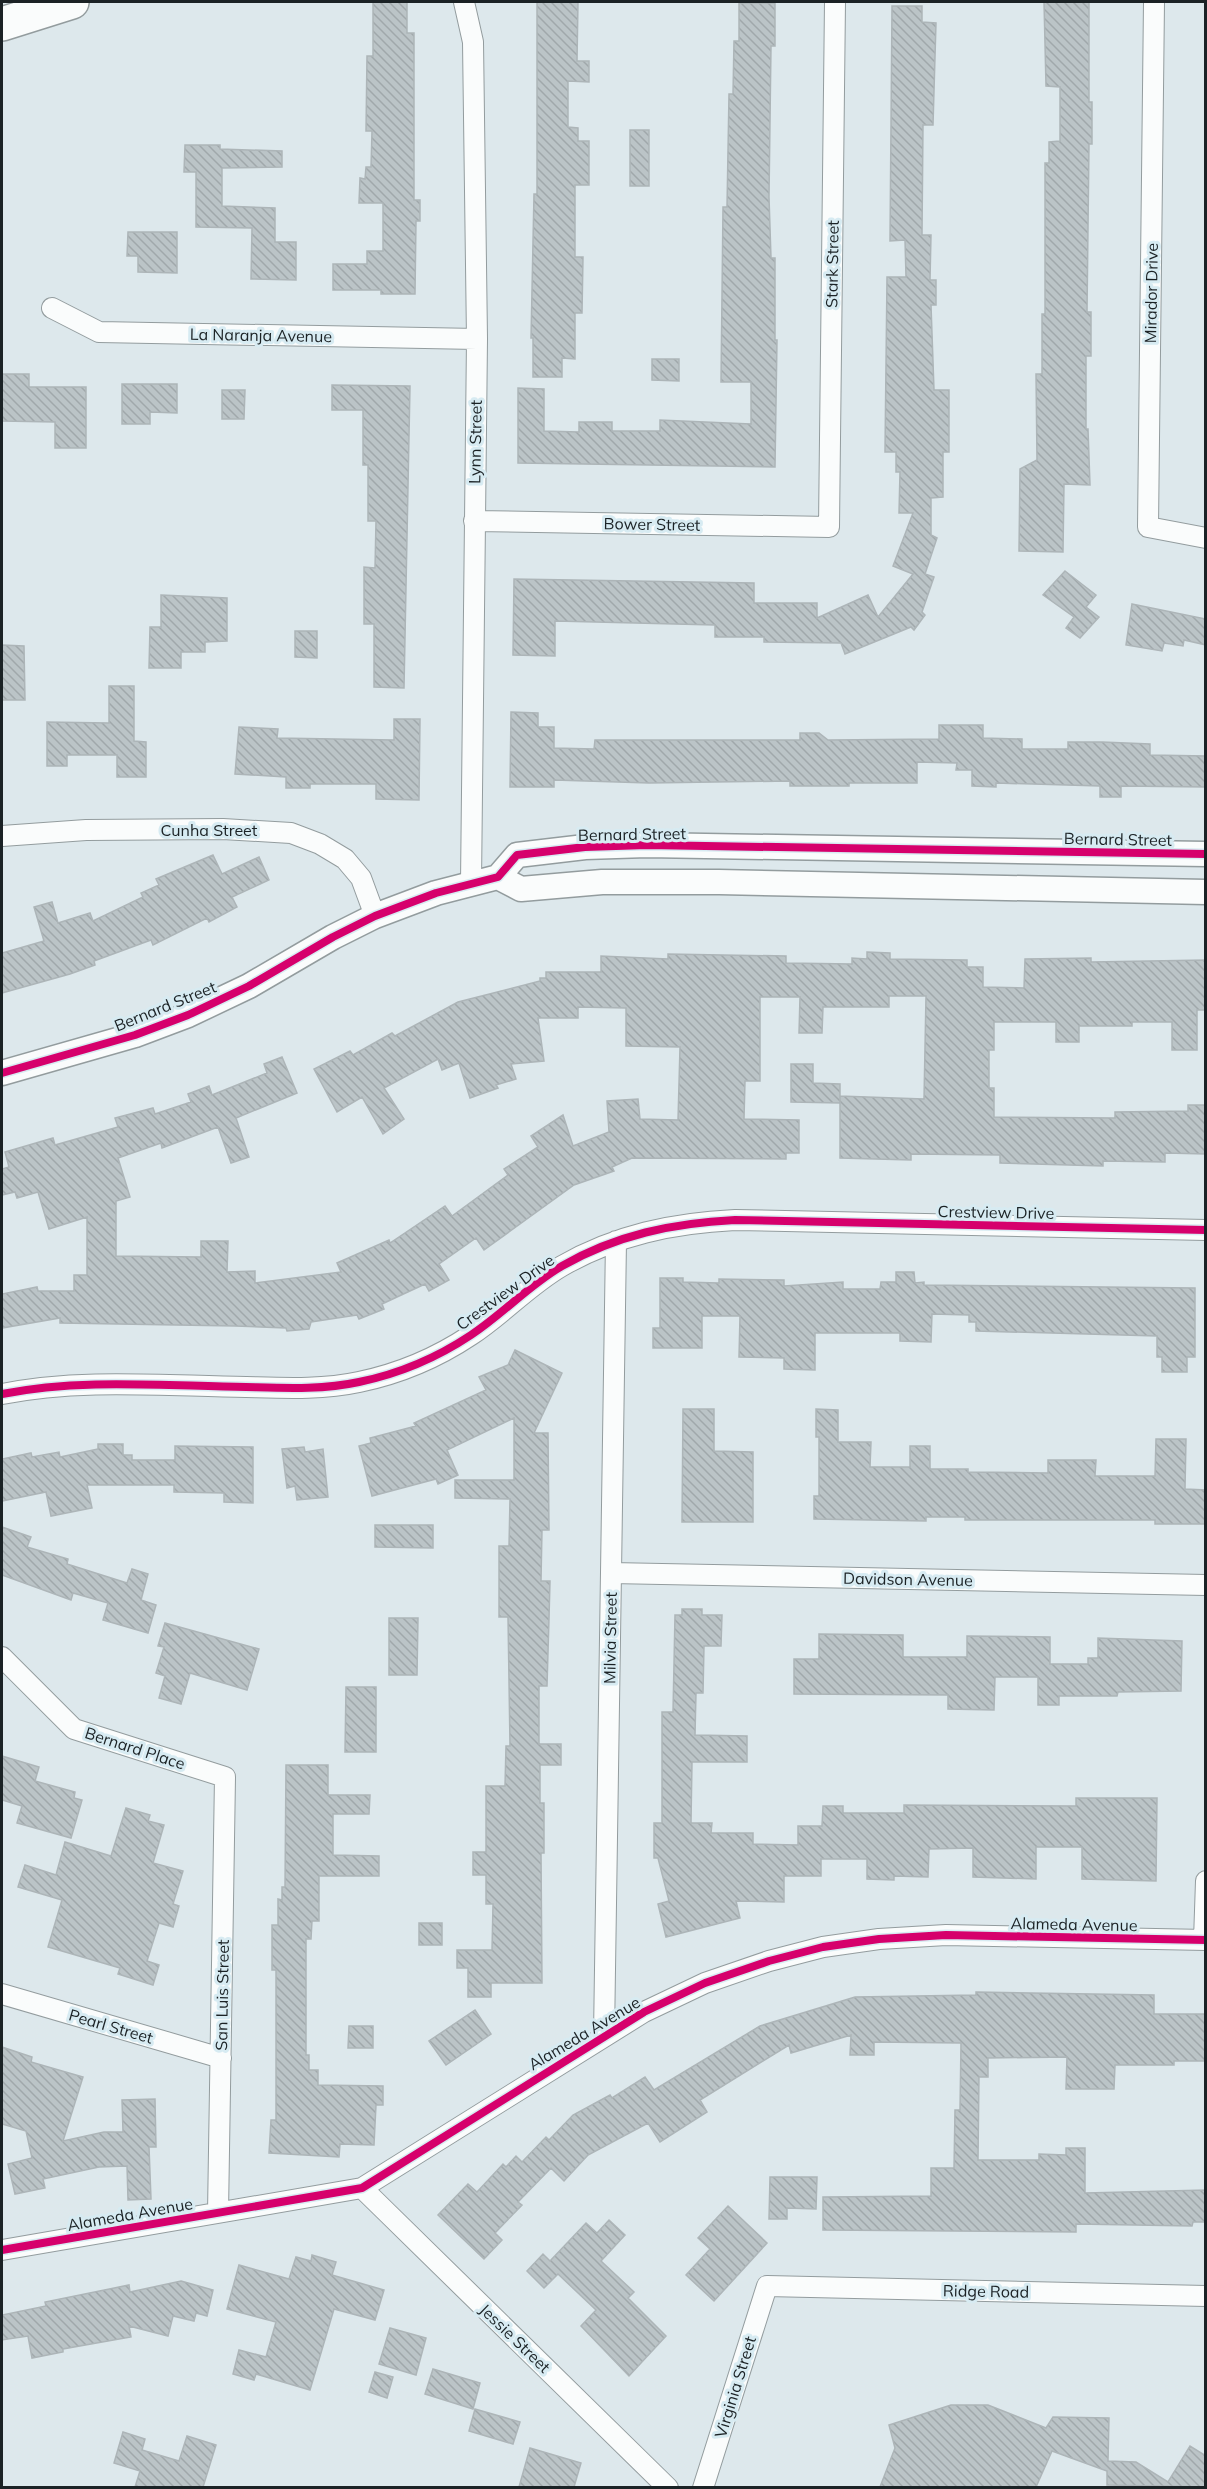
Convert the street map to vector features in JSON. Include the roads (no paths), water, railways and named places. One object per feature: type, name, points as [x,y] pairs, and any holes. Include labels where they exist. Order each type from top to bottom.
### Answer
[{"type":"highway","points":[[2,24],[72,2]]},
{"type":"street","name":"Lynn Street","points":[[464,2],[473,42],[477,339],[471,883]]},
{"type":"street","name":"Stark Street","points":[[829,527],[835,2]]},
{"type":"street","name":"Mirador Drive","points":[[1154,2],[1148,527],[1206,538]]},
{"type":"street","name":"La Naranja Avenue","points":[[52,308],[99,332],[477,339]]},
{"type":"street","name":"Bower Street","points":[[474,521],[829,527]]},
{"type":"street","name":"Cunha Street","points":[[2,836],[98,830],[223,829],[291,833],[320,844],[345,859],[360,879],[375,916]]},
{"type":"street","name":"Bernard Street","points":[[2,1073],[135,1035],[188,1015],[249,986],[333,937],[375,916],[471,883],[498,877],[517,855],[585,847],[647,845],[1206,854]]},
{"type":"street","points":[[498,877],[520,889],[602,882],[695,882],[1206,892]]},
{"type":"street","name":"Crestview Drive","points":[[2,1394],[40,1386],[78,1384],[308,1388],[358,1382],[396,1371],[433,1356],[472,1334],[561,1267],[616,1240],[648,1230],[692,1222],[735,1220],[1206,1230]]},
{"type":"street","name":"Milvia Street","points":[[604,2036],[616,1240]]},
{"type":"street","name":"Davidson Avenue","points":[[611,1573],[1206,1585]]},
{"type":"street","name":"Bernard Place","points":[[2,1657],[74,1729],[225,1777]]},
{"type":"street","name":"San Luis Street","points":[[218,2213],[225,1777]]},
{"type":"street","points":[[1205,1940],[1206,1881]]},
{"type":"street","name":"Alameda Avenue","points":[[2,2250],[362,2188],[644,2012],[705,1983],[769,1961],[879,1938],[946,1935],[1205,1940]]},
{"type":"street","name":"Pearl Street","points":[[2,1994],[221,2058]]},
{"type":"street","name":"Jessie Street","points":[[362,2188],[668,2487]]},
{"type":"street","name":"Ridge Road","points":[[767,2286],[1206,2296]]},
{"type":"street","name":"Virginia Street","points":[[703,2487],[767,2286]]}]
